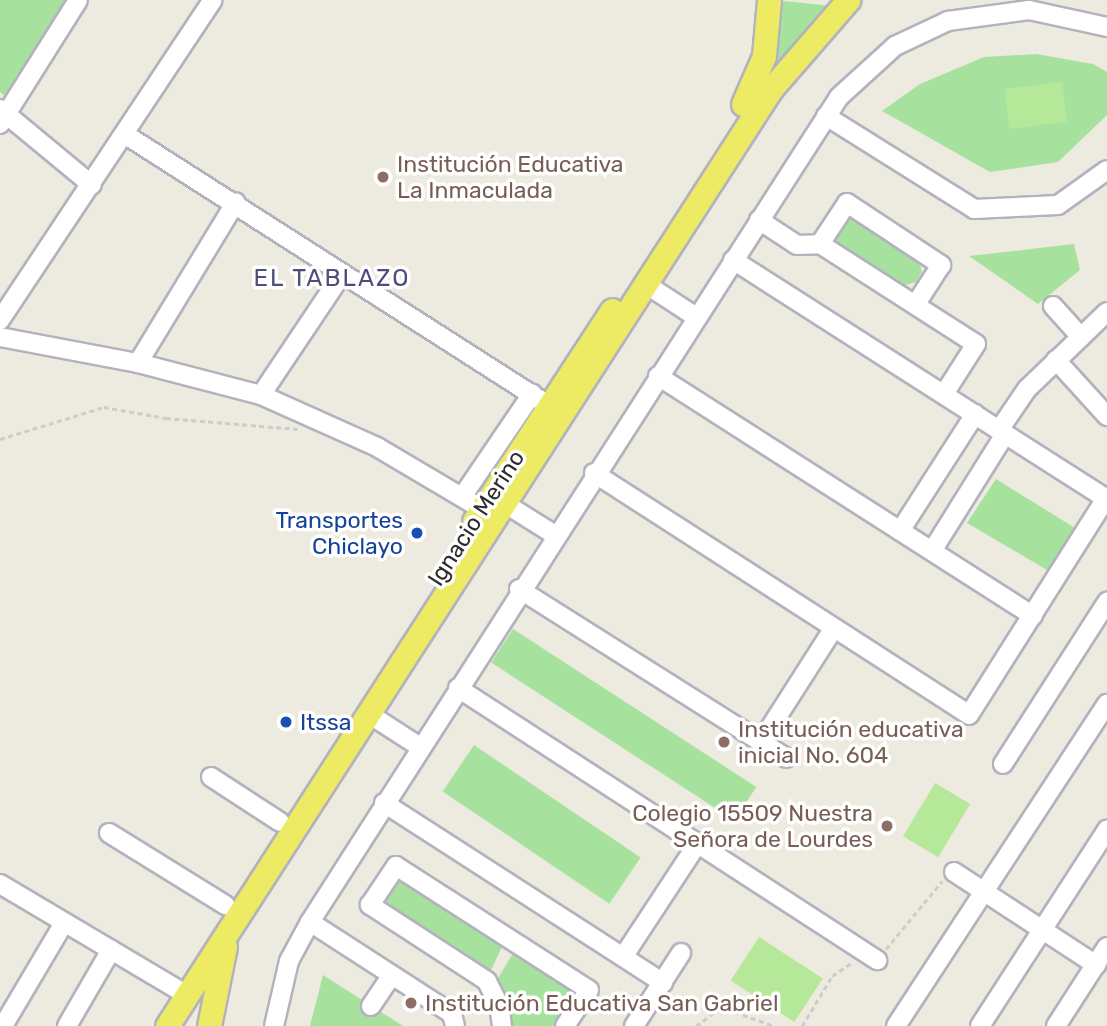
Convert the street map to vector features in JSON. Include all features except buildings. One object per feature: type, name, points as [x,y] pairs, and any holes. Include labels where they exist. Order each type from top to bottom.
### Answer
[{"type":"main road","points":[[206,1026],[192,1013],[169,1009],[229,913],[369,714],[486,506],[548,404],[758,81],[769,0]]},
{"type":"main road","points":[[548,404],[647,285],[771,89],[848,0]]},
{"type":"main road","name":"Ignacio Merino","points":[[229,913],[280,822],[486,506]]},
{"type":"main road","points":[[206,1026],[229,913]]},
{"type":"street","points":[[78,0],[2,116],[92,185]]},
{"type":"street","points":[[0,320],[126,135],[213,0]]},
{"type":"street","points":[[274,1026],[289,961],[310,922],[519,589],[826,116],[872,64],[948,22],[1029,10],[1107,27]]},
{"type":"street","points":[[826,116],[974,209],[1058,205],[1107,170]]},
{"type":"street","points":[[126,135],[236,202],[342,274],[548,404],[486,506]]},
{"type":"street","points":[[138,363],[236,202]]},
{"type":"street","points":[[820,244],[847,203],[942,265],[916,304]]},
{"type":"street","points":[[760,220],[797,245],[820,244],[976,344],[944,394]]},
{"type":"street","points":[[594,474],[969,715],[1033,617],[1106,498],[733,260]]},
{"type":"street","points":[[261,396],[342,274]]},
{"type":"street","points":[[647,285],[696,317]]},
{"type":"street","points":[[1053,306],[1081,337]]},
{"type":"street","points":[[932,551],[1027,389],[1107,312]]},
{"type":"street","points":[[0,337],[138,363],[261,396],[377,447],[486,506],[555,535]]},
{"type":"street","points":[[1056,360],[1107,416]]},
{"type":"street","points":[[658,376],[1033,617]]},
{"type":"street","points":[[900,530],[975,414]]},
{"type":"street","points":[[519,589],[786,758]]},
{"type":"street","points":[[1003,764],[1107,602]]},
{"type":"street","points":[[761,742],[834,628]]},
{"type":"street","points":[[458,688],[877,960]]},
{"type":"street","points":[[896,1026],[1107,704]]},
{"type":"street","points":[[369,714],[420,747]]},
{"type":"street","points":[[211,777],[280,822]]},
{"type":"street","points":[[384,803],[663,983]]},
{"type":"street","points":[[980,1026],[1107,830]]},
{"type":"street","points":[[109,833],[229,913]]},
{"type":"street","points":[[623,957],[698,844]]},
{"type":"street","points":[[502,1026],[499,1004],[487,981],[370,905],[396,866],[589,990],[565,1026]]},
{"type":"street","points":[[954,872],[1096,965]]},
{"type":"street","points":[[0,884],[111,950],[169,1009]]},
{"type":"street","points":[[310,922],[452,1014],[455,1026]]},
{"type":"street","points":[[3,1026],[64,923]]},
{"type":"street","points":[[1056,1026],[1107,947]]},
{"type":"street","points":[[68,1026],[111,950]]},
{"type":"street","points":[[640,1024],[681,953]]},
{"type":"street","points":[[371,1006],[392,975]]},
{"type":"path","points":[[0,439],[104,407],[307,431]]},
{"type":"path","points":[[696,1026],[716,1012],[735,1012],[774,1026]]},
{"type":"green space","points":[[0,0],[77,0],[10,100],[0,92]]},
{"type":"green space","points":[[775,0],[831,6],[764,81]]},
{"type":"green space","points":[[1036,54],[1093,64],[1107,72],[1107,115],[1058,162],[990,172],[882,111],[920,84],[984,57]]},
{"type":"green space","points":[[1062,82],[1067,122],[1009,129],[1004,89]]},
{"type":"green space","points":[[852,213],[918,258],[922,272],[916,282],[899,287],[831,244]]},
{"type":"green space","points":[[1074,244],[1080,270],[1038,304],[969,256]]},
{"type":"green space","points":[[996,479],[1075,528],[1077,538],[1054,574],[967,523]]},
{"type":"green space","points":[[513,629],[756,787],[734,820],[491,663]]},
{"type":"green space","points":[[474,745],[641,857],[609,904],[443,791]]},
{"type":"green space","points":[[935,783],[970,804],[938,857],[903,836]]},
{"type":"green space","points":[[400,876],[504,943],[490,972],[484,975],[380,904]]},
{"type":"green space","points":[[759,937],[823,978],[794,1022],[731,981]]},
{"type":"green space","points":[[515,950],[578,993],[557,1026],[508,1026],[495,983]]},
{"type":"green space","points":[[323,975],[403,1026],[310,1026]]},
{"type":"place","name":"Institución Educativa La Inmaculada","points":[[383,177]]},
{"type":"place","name":"Transportes Chiclayo","points":[[417,533]]},
{"type":"place","name":"Itssa","points":[[286,722]]},
{"type":"place","name":"Institución educativa inicial No. 604","points":[[724,742]]},
{"type":"place","name":"Colegio 15509 Nuestra Señora de Lourdes","points":[[887,826]]},
{"type":"place","name":"Institución Educativa San Gabriel","points":[[411,1003]]},
{"type":"district","name":"EL TABLAZO","points":[[332,279]]}]
